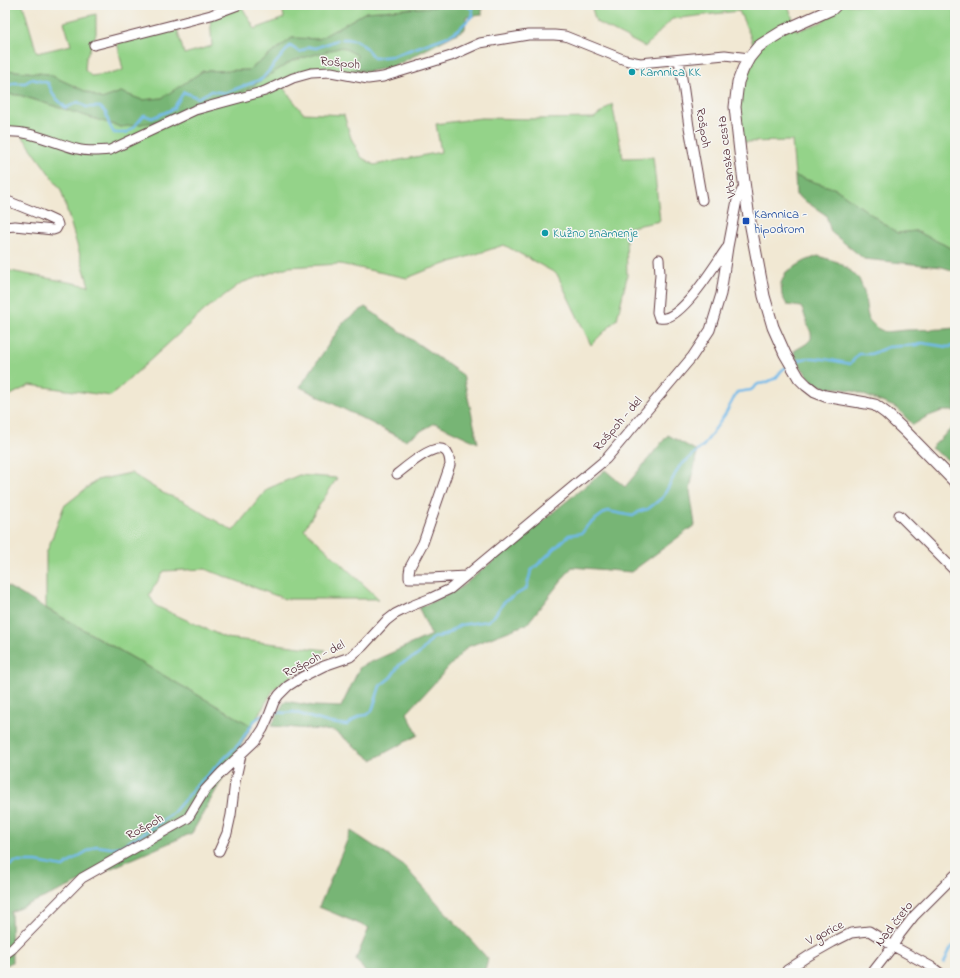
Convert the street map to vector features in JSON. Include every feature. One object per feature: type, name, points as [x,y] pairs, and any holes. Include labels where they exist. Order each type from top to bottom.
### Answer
[{"type":"street","points":[[94,45],[211,15],[238,5]]},
{"type":"street","name":"Vrbanska cesta","points":[[836,5],[832,9],[783,31],[758,48],[749,58],[738,82],[735,107],[744,186],[764,296],[773,327],[785,354],[806,385],[815,392],[825,396],[875,405],[904,430],[955,482]]},
{"type":"street","name":"Rošpoh","points":[[5,132],[34,135],[77,149],[96,151],[110,150],[194,110],[265,91],[293,78],[311,73],[331,72],[368,79],[383,78],[451,56],[480,43],[528,35],[564,36],[625,60],[640,62],[679,60],[725,55],[749,58]]},
{"type":"street","name":"Rošpoh","points":[[679,60],[702,200]]},
{"type":"street","name":"Rošpoh - del","points":[[274,702],[278,695],[288,686],[302,677],[324,666],[350,657],[395,614],[450,589],[606,458],[692,357],[710,330],[722,294],[728,247],[737,200],[744,186]]},
{"type":"street","points":[[5,200],[57,222],[58,225],[56,229],[53,230],[15,226],[5,227]]},
{"type":"street","name":"Rošpoh - del","points":[[659,259],[660,274],[658,312],[659,318],[665,319],[685,306],[728,247]]},
{"type":"street","points":[[397,474],[428,452],[437,448],[443,449],[448,456],[450,465],[423,543],[410,567],[409,578],[465,576]]},
{"type":"street","points":[[899,515],[955,571]]},
{"type":"street","name":"Rošpoh","points":[[5,954],[12,949],[82,878],[188,818],[205,790],[255,741],[268,718],[274,702]]},
{"type":"street","points":[[219,851],[227,833],[241,755]]},
{"type":"street","name":"Nad čreto","points":[[872,973],[914,916],[955,875]]},
{"type":"street","name":"V gorice","points":[[787,970],[815,952],[851,933],[869,931],[940,973]]},
{"type":"green space","points":[[5,5],[23,5],[37,53],[71,45],[64,22],[96,14],[96,34],[86,58],[85,70],[91,76],[114,73],[123,70],[117,42],[177,28],[184,54],[212,46],[210,19],[242,7],[255,29],[284,18],[282,5],[433,5],[434,7],[366,12],[319,39],[292,38],[249,70],[203,71],[162,98],[142,100],[121,92],[102,99],[48,74],[5,70]]},
{"type":"green space","points":[[437,5],[482,5],[482,15],[466,17],[465,29],[393,67],[371,71],[355,69],[357,55],[342,47],[292,61],[241,93],[184,115],[162,121],[121,127],[19,95],[5,94],[5,70],[48,74],[102,99],[121,92],[142,100],[162,98],[203,71],[249,70],[292,38],[319,39],[366,12],[434,7]]},
{"type":"green space","points":[[591,5],[788,5],[797,31],[822,22],[842,5],[955,5],[955,250],[916,231],[897,233],[836,189],[795,176],[792,141],[742,142],[736,109],[743,82],[757,55],[739,11],[672,19],[645,47],[596,22]]},
{"type":"green space","points":[[342,47],[357,55],[355,69],[371,71],[367,75],[328,70],[278,81],[303,113],[344,115],[351,138],[361,157],[374,165],[441,152],[436,124],[481,118],[594,118],[612,104],[623,158],[653,157],[660,221],[626,228],[627,277],[617,319],[591,345],[557,274],[504,245],[407,278],[340,264],[288,267],[241,283],[206,309],[111,396],[30,385],[5,398],[5,270],[89,286],[61,190],[20,133],[5,134],[5,94],[19,95],[121,127],[241,93],[292,61]]},
{"type":"green space","points":[[795,176],[836,189],[897,233],[916,231],[955,250],[955,271],[942,267],[864,259],[831,232],[826,215],[796,195]]},
{"type":"green space","points":[[818,256],[838,262],[859,279],[864,291],[869,320],[877,328],[885,332],[955,328],[955,411],[942,411],[926,417],[913,425],[897,408],[856,392],[841,388],[828,388],[816,384],[808,376],[795,357],[794,351],[806,344],[811,339],[811,332],[801,307],[787,305],[782,296],[781,283],[786,272],[805,261]]},
{"type":"green space","points":[[365,307],[463,375],[478,443],[435,423],[405,440],[300,387],[343,323]]},
{"type":"green space","points":[[955,425],[955,465],[931,448]]},
{"type":"green space","points":[[668,435],[697,451],[690,491],[695,525],[631,572],[572,567],[527,624],[467,647],[407,713],[418,735],[372,760],[335,731],[271,726],[285,701],[314,706],[341,707],[360,667],[431,635],[419,608],[460,588],[605,470],[625,487]]},
{"type":"green space","points":[[131,473],[163,493],[183,501],[233,531],[267,489],[299,475],[337,478],[304,529],[379,599],[285,599],[205,569],[164,571],[149,595],[156,606],[226,638],[326,650],[274,689],[252,726],[46,608],[46,554],[64,506],[97,480]]},
{"type":"green space","points":[[5,585],[252,726],[192,833],[11,912],[12,962],[5,966]]},
{"type":"green space","points":[[351,831],[404,866],[488,959],[484,973],[366,973],[356,959],[369,928],[319,907]]},
{"type":"waterway","points":[[342,39],[358,41],[374,58],[393,56],[449,36],[459,29],[473,15],[472,9],[465,5]]},
{"type":"waterway","points":[[5,87],[14,83],[25,83],[32,79],[48,83],[54,96],[66,108],[78,102],[86,107],[100,107],[106,113],[109,124],[114,133],[126,133],[134,127],[144,115],[152,118],[173,109],[184,92],[198,98],[211,91],[225,93],[262,79],[290,46],[300,52],[309,47],[316,48],[337,40]]},
{"type":"waterway","points":[[799,360],[818,358],[850,364],[859,354],[871,354],[888,347],[917,345],[922,343],[948,347],[955,346]]},
{"type":"waterway","points":[[273,711],[284,713],[294,712],[330,723],[347,725],[359,716],[367,715],[372,711],[380,686],[391,677],[400,664],[418,655],[433,638],[445,635],[460,625],[488,621],[494,616],[505,601],[526,589],[531,571],[569,535],[582,533],[588,525],[607,511],[633,516],[640,511],[648,509],[663,497],[679,467],[704,445],[726,413],[737,392],[751,390],[758,384],[765,383],[776,378],[782,370],[788,366]]},
{"type":"waterway","points":[[5,882],[8,867],[15,862],[36,862],[63,867],[96,846],[111,848],[122,846],[154,827],[173,813],[196,786],[239,744],[254,721],[267,712]]},
{"type":"waterway","points":[[5,895],[5,904]]},
{"type":"waterway","points":[[944,963],[951,948],[955,945]]},
{"type":"place","name":"Kamnica KK","points":[[632,72]]},
{"type":"place","name":"Kamnica - hipodrom","points":[[746,221]]},
{"type":"place","name":"Kužno znamenje","points":[[545,233]]}]
